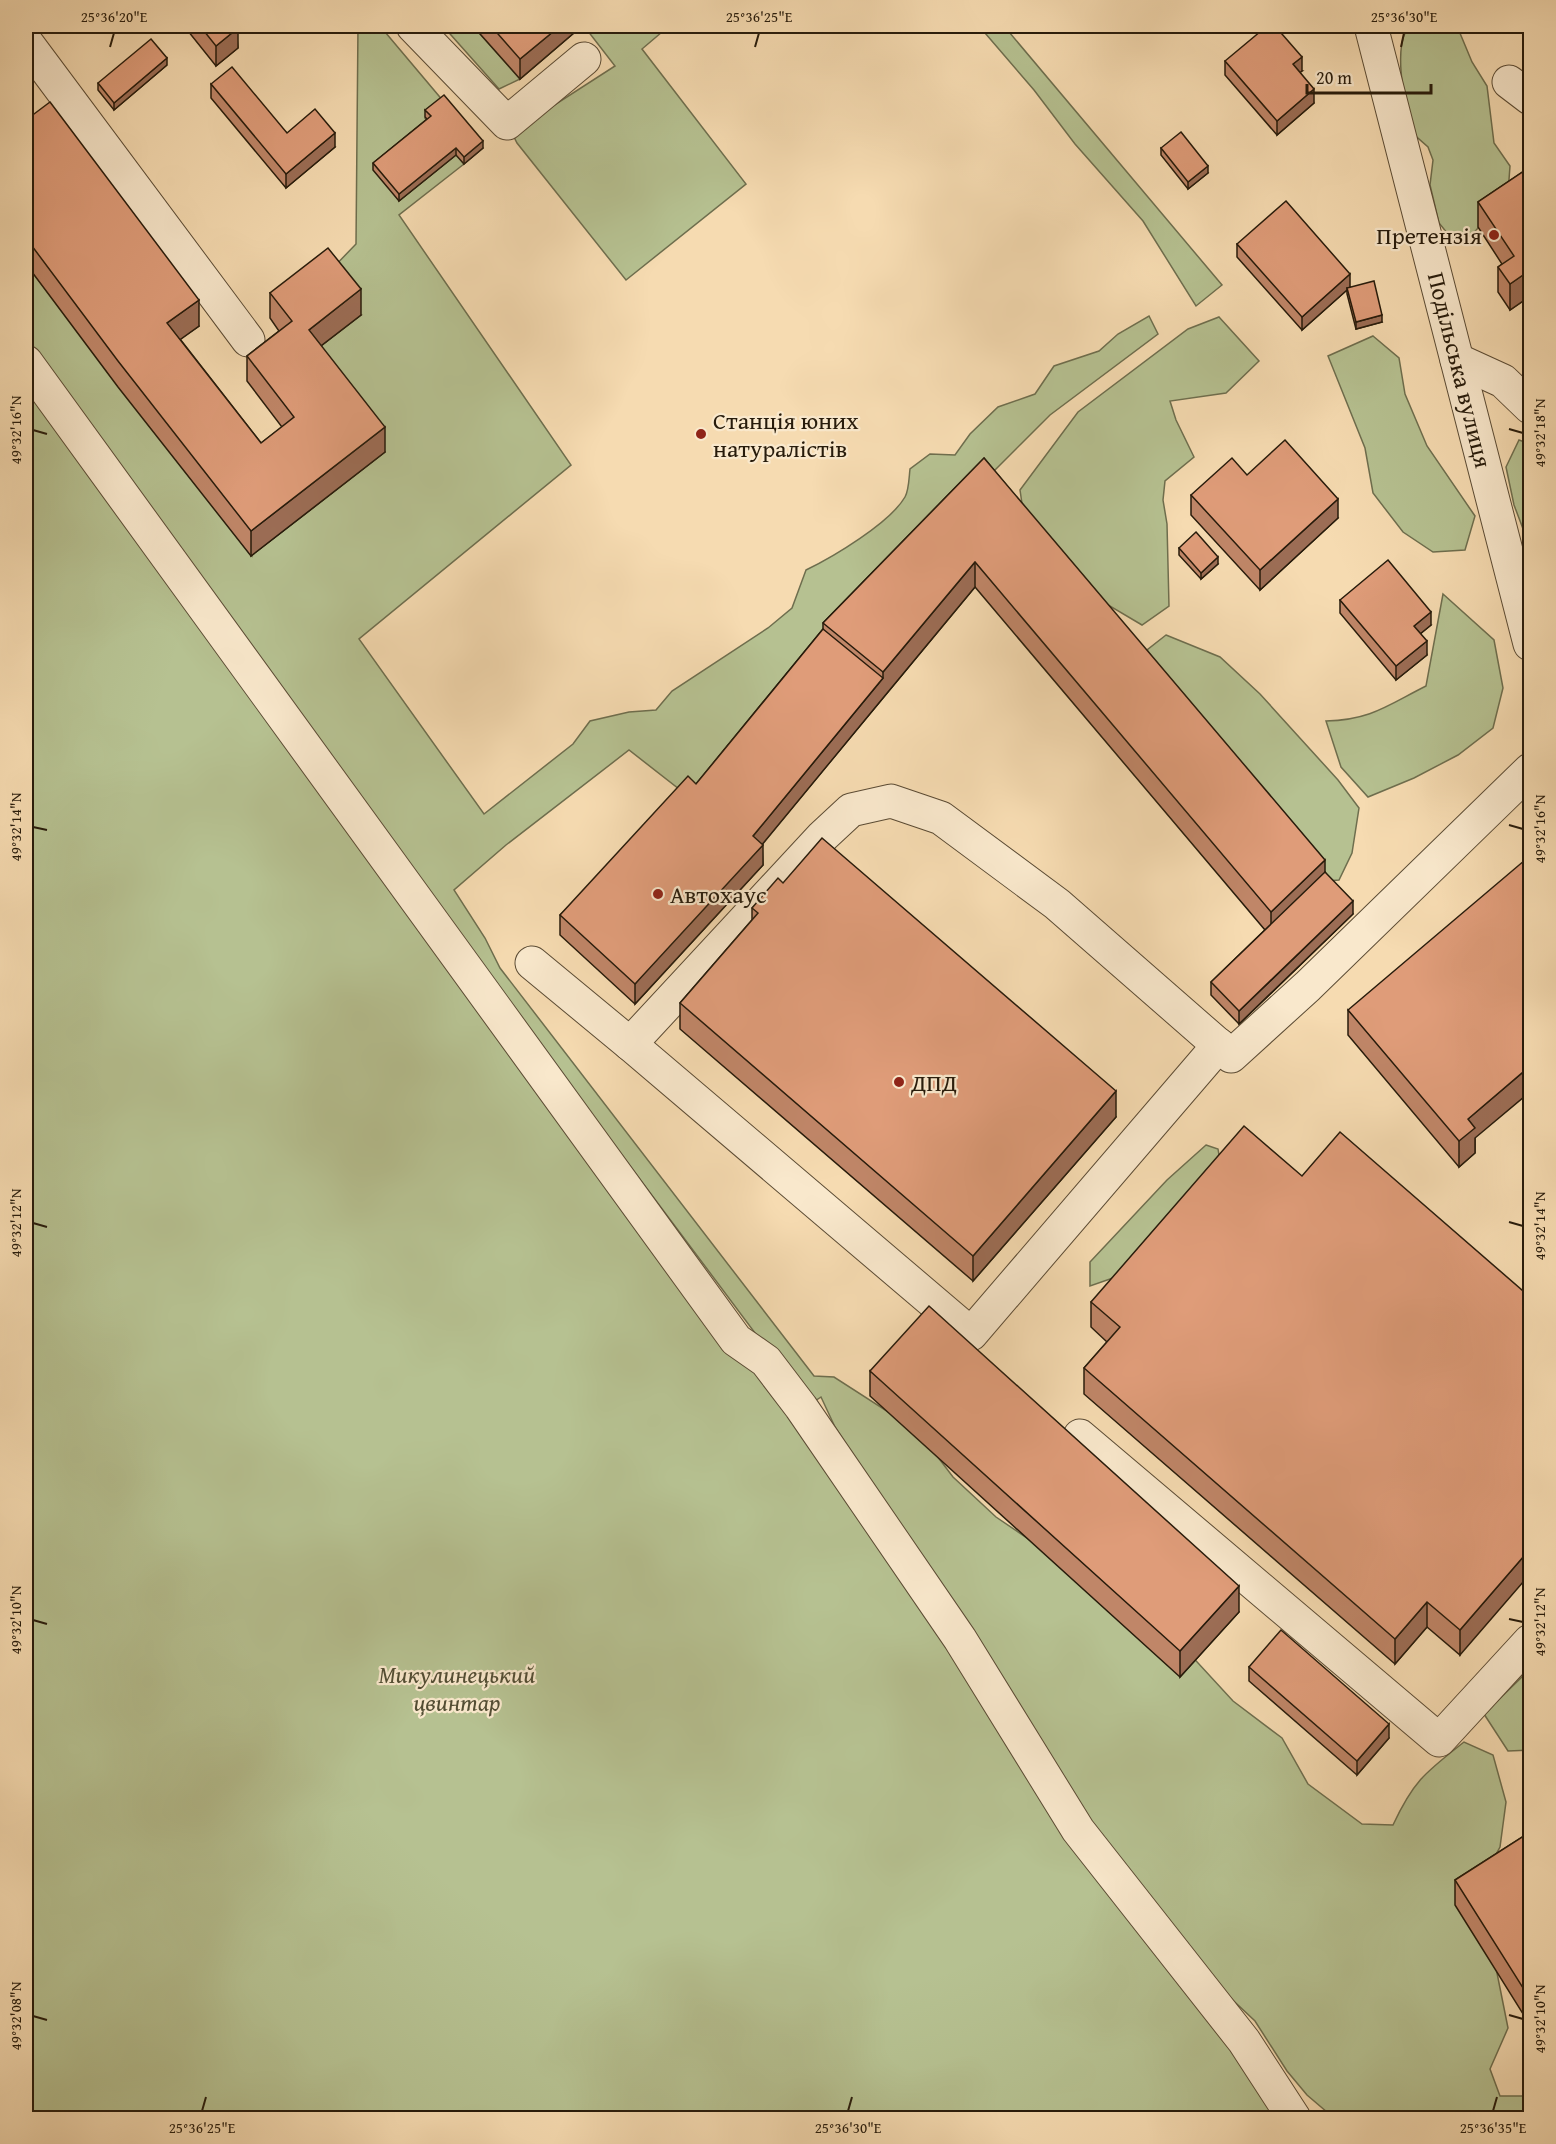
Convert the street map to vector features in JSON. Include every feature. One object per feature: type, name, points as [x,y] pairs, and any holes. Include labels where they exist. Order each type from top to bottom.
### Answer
[{"type":"street","points":[[413,26],[507,123],[584,58]]},
{"type":"street","name":"Подільська вулиця","points":[[1371,26],[1530,644]]},
{"type":"street","points":[[26,42],[248,340]]},
{"type":"street","points":[[1457,360],[1503,381],[1530,407]]},
{"type":"street","points":[[26,362],[270,695],[492,1008],[736,1340],[766,1361],[801,1407],[960,1639],[1078,1830],[1244,2042],[1294,2118]]},
{"type":"street","points":[[630,1044],[823,836],[851,810],[891,801],[941,818],[1048,897],[1231,1056],[1308,986],[1530,770]]},
{"type":"street","points":[[532,963],[971,1334],[1219,1045]]},
{"type":"street","points":[[1080,1436],[1439,1740],[1530,1641]]},
{"type":"green space","points":[[358,26],[380,26],[444,102],[425,118],[464,164],[399,215],[571,465],[359,639],[484,814],[573,744],[590,721],[629,712],[656,710],[672,691],[768,628],[792,608],[806,570],[860,538],[898,507],[906,494],[910,469],[930,454],[955,455],[970,434],[998,407],[1035,394],[1054,366],[1099,351],[1118,334],[1149,316],[1158,334],[1050,415],[983,482],[688,796],[629,750],[506,845],[454,890],[485,938],[500,968],[814,1376],[834,1377],[918,1431],[953,1477],[996,1517],[1176,1639],[1233,1701],[1282,1738],[1308,1784],[1362,1824],[1393,1825],[1408,1797],[1422,1778],[1464,1742],[1493,1755],[1506,1802],[1500,1847],[1476,1891],[1496,1968],[1508,2028],[1490,2069],[1500,2096],[1530,2096],[1530,2118],[1334,2118],[1307,2095],[1287,2071],[1255,2021],[1159,1931],[835,1427],[821,1397],[809,1405],[436,907],[26,338],[26,264],[252,556],[309,355],[328,273],[356,244]]},
{"type":"green space","points":[[443,26],[473,26],[520,79],[499,89]]},
{"type":"green space","points":[[584,26],[669,26],[642,49],[746,184],[626,280],[517,143],[507,123],[522,126],[615,66]]},
{"type":"green space","points":[[979,26],[1004,26],[1222,285],[1196,306],[1143,221],[1075,144],[1034,90]]},
{"type":"green space","points":[[1410,26],[1457,26],[1472,62],[1487,86],[1494,143],[1510,166],[1508,193],[1472,235],[1456,244],[1439,223],[1430,185],[1433,160],[1428,147],[1410,131],[1401,76],[1401,46]]},
{"type":"green space","points":[[1219,317],[1259,361],[1226,393],[1170,401],[1176,420],[1194,457],[1165,481],[1163,500],[1167,524],[1169,606],[1142,625],[1108,605],[1025,524],[1020,490],[1078,412],[1188,329]]},
{"type":"green space","points":[[1373,336],[1399,358],[1405,394],[1427,446],[1475,516],[1465,550],[1433,552],[1403,532],[1373,493],[1365,448],[1328,356]]},
{"type":"green space","name":"Микулинецький цвинтар","points":[[26,387],[754,1360],[1293,2118],[26,2118]]},
{"type":"green space","points":[[1519,440],[1530,444],[1530,543],[1514,505],[1506,467]]},
{"type":"green space","points":[[1443,594],[1494,640],[1503,688],[1493,728],[1458,755],[1414,778],[1368,797],[1341,767],[1326,721],[1355,718],[1379,710],[1426,686]]},
{"type":"green space","points":[[1166,635],[1220,657],[1260,694],[1338,780],[1359,808],[1352,853],[1339,880],[1302,883],[1147,650]]},
{"type":"green space","points":[[1206,1145],[1218,1149],[1220,1161],[1133,1271],[1090,1286],[1090,1262],[1167,1180]]},
{"type":"green space","points":[[1530,1669],[1530,1750],[1508,1751],[1484,1714]]},
{"type":"building","points":[[200,26],[236,26],[238,28],[216,46]]},
{"type":"building","points":[[491,26],[560,26],[520,59]]},
{"type":"building","points":[[1267,26],[1275,26],[1302,57],[1293,64],[1314,89],[1277,121],[1225,61]]},
{"type":"building","points":[[151,39],[167,58],[114,103],[98,83]]},
{"type":"building","points":[[232,67],[287,133],[315,109],[335,133],[286,174],[211,84]]},
{"type":"building","points":[[444,95],[483,141],[464,157],[456,148],[399,194],[373,163],[431,116],[425,110]]},
{"type":"building","points":[[50,102],[199,300],[167,323],[261,443],[294,417],[247,356],[292,321],[270,293],[328,248],[361,289],[309,330],[385,427],[251,531],[118,361],[26,238],[26,120]]},
{"type":"building","points":[[1181,132],[1208,166],[1188,182],[1161,148]]},
{"type":"building","points":[[1530,167],[1530,287],[1523,275],[1510,284],[1498,267],[1514,256],[1478,202]]},
{"type":"building","points":[[1286,201],[1350,274],[1302,317],[1237,244]]},
{"type":"building","points":[[1374,281],[1382,315],[1356,322],[1347,288]]},
{"type":"building","points":[[1285,440],[1338,499],[1260,570],[1191,495],[1232,458],[1247,475]]},
{"type":"building","points":[[984,458],[1325,860],[1271,912],[975,562],[883,672],[823,623]]},
{"type":"building","points":[[1196,532],[1218,557],[1201,573],[1179,548]]},
{"type":"building","points":[[1388,560],[1431,612],[1414,626],[1427,641],[1396,666],[1340,600]]},
{"type":"building","points":[[823,629],[883,678],[753,836],[763,845],[635,984],[560,915],[688,776],[696,784]]},
{"type":"building","points":[[822,838],[1116,1091],[973,1256],[680,1003],[758,913],[752,908],[778,878],[783,883]]},
{"type":"building","points":[[1525,860],[1530,867],[1530,1066],[1468,1119],[1475,1128],[1459,1141],[1348,1010]]},
{"type":"building","points":[[1325,872],[1353,901],[1239,1011],[1211,982]]},
{"type":"building","points":[[1244,1126],[1302,1176],[1340,1132],[1530,1297],[1530,1549],[1460,1630],[1427,1602],[1395,1639],[1084,1368],[1120,1327],[1091,1302]]},
{"type":"building","points":[[929,1306],[1239,1586],[1180,1651],[870,1371]]},
{"type":"building","points":[[1281,1630],[1389,1724],[1357,1761],[1249,1667]]},
{"type":"building","points":[[1530,1832],[1530,1999],[1455,1880]]},
{"type":"place","name":"Претензія","points":[[1494,235]]},
{"type":"place","name":"Станція юних натуралістів","points":[[701,434]]},
{"type":"place","name":"Автохаус","points":[[658,894]]},
{"type":"place","name":"ДПД","points":[[899,1082]]}]
